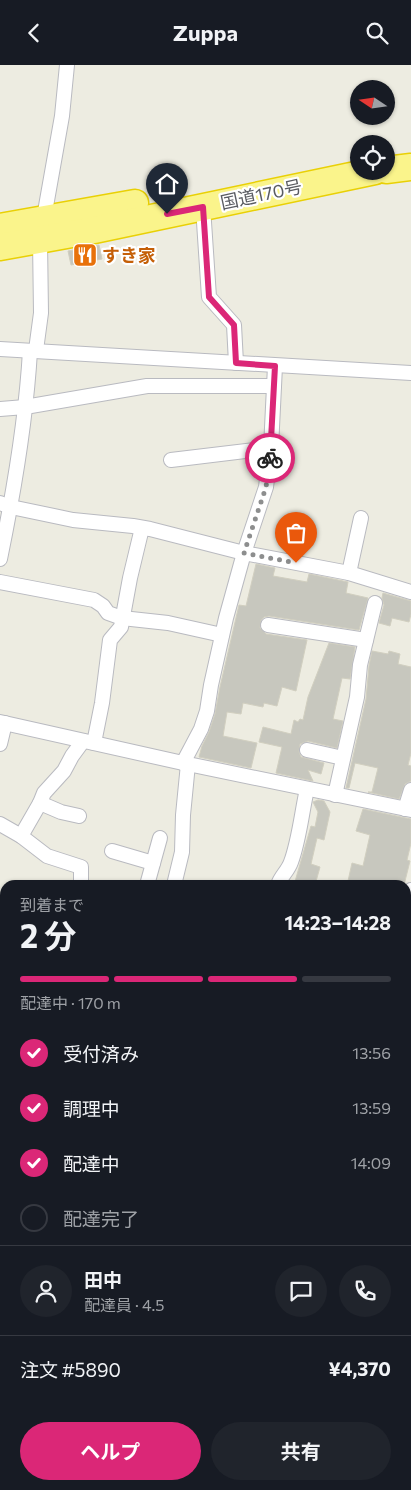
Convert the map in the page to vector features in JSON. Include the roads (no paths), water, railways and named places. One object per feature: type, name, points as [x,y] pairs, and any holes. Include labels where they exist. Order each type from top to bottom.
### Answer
[{"type":"highway","points":[[395,151],[411,150]]},
{"type":"highway","name":"国道170号","points":[[0,247],[42,230],[247,180],[350,158]]},
{"type":"highway","points":[[395,169],[411,167]]},
{"type":"highway","name":"国道170号","points":[[0,227],[42,230],[203,207],[350,176]]},
{"type":"street","points":[[0,559],[5,505],[28,391],[33,350],[41,313],[42,230],[62,116],[67,65]]},
{"type":"street","points":[[203,207],[209,297],[234,325],[236,363]]},
{"type":"street","points":[[0,349],[411,373]]},
{"type":"street","points":[[175,880],[182,852],[185,763],[207,711],[222,635],[244,553],[266,487],[271,448],[275,366]]},
{"type":"street","points":[[0,409],[25,407],[147,387],[274,386]]},
{"type":"street","points":[[171,460],[271,448]]},
{"type":"street","points":[[5,505],[72,520],[142,528],[244,553],[349,573],[411,592]]},
{"type":"street","points":[[349,573],[361,518]]},
{"type":"street","points":[[21,836],[44,793],[64,771],[72,756],[88,742],[102,703],[110,640],[121,627],[130,577],[142,528]]},
{"type":"street","points":[[0,582],[94,600],[103,606],[108,613],[122,618],[168,623],[222,635]]},
{"type":"street","points":[[335,795],[357,697],[360,665],[375,603]]},
{"type":"street","points":[[268,625],[366,640]]},
{"type":"street","points":[[0,744],[3,723],[408,810],[411,790]]},
{"type":"street","points":[[307,750],[343,759]]},
{"type":"street","points":[[280,880],[286,874],[292,860],[307,789]]},
{"type":"street","points":[[40,803],[79,817]]},
{"type":"street","points":[[0,824],[21,836],[47,856],[81,867],[81,880]]},
{"type":"street","points":[[148,880],[160,838]]},
{"type":"street","points":[[112,851],[153,863]]},
{"type":"place","name":"すき家","points":[[85,255]]}]
